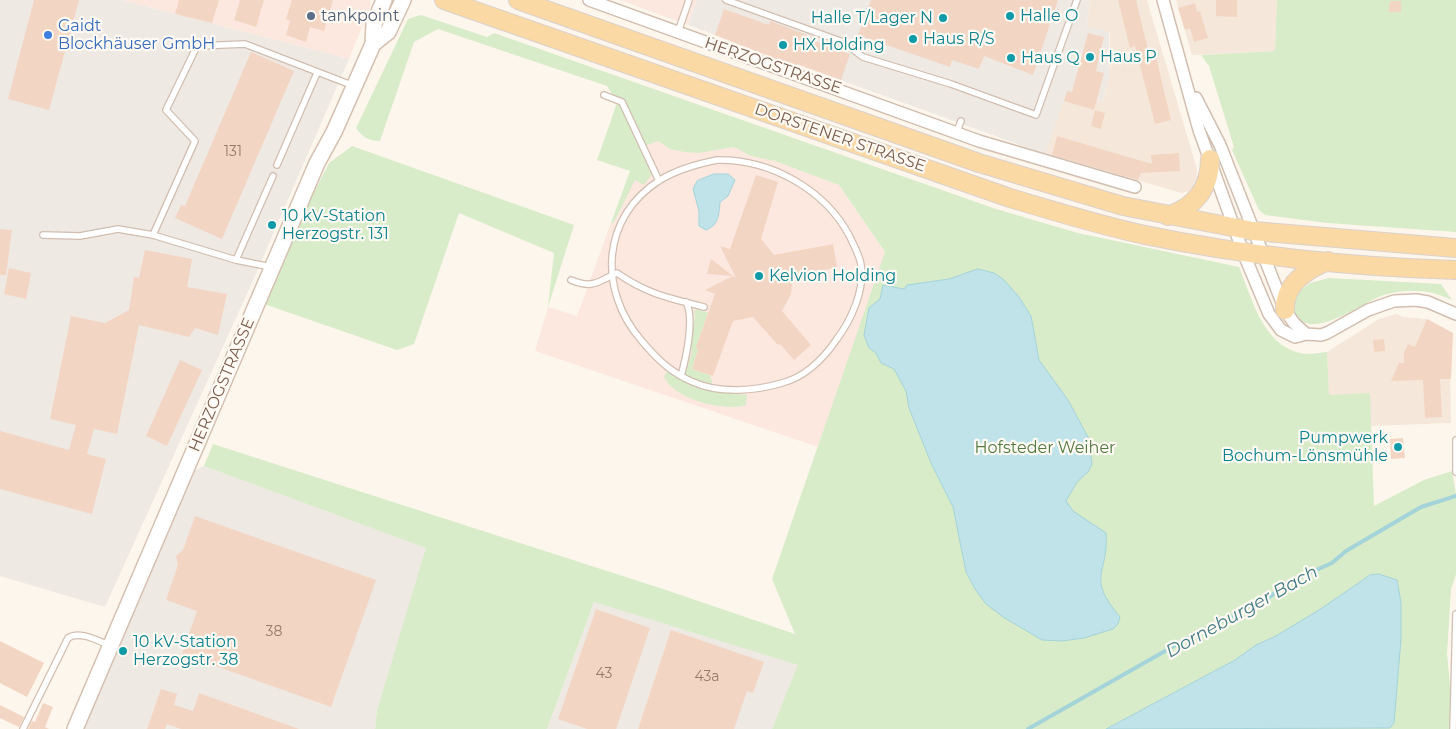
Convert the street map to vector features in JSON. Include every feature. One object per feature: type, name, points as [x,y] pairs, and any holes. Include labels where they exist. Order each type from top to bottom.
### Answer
[{"type":"main road","name":"DORSTENER STRASSE","points":[[444,0],[1010,198],[1142,234],[1262,255],[1456,270]]},
{"type":"main road","name":"DORSTENER STRASSE","points":[[518,0],[979,163],[1106,201],[1168,216],[1253,231],[1456,248]]},
{"type":"main road","points":[[1168,216],[1187,208],[1196,200],[1209,178],[1210,159]]},
{"type":"main road","points":[[1285,310],[1288,293],[1294,282],[1312,268],[1328,261]]},
{"type":"street","name":"HERZOGSTRASSE","points":[[75,729],[317,164],[373,44],[374,24],[384,0]]},
{"type":"street","name":"HERZOGSTRASSE","points":[[373,44],[388,32],[403,0]]},
{"type":"street","points":[[1163,0],[1210,159],[1243,252],[1275,324],[1281,330],[1295,337],[1306,334],[1321,335],[1368,310],[1394,301],[1416,300],[1428,302],[1456,314]]},
{"type":"street","name":"HERZOGSTRASSE","points":[[594,1],[678,32],[959,126],[979,141],[1136,187]]},
{"type":"street","points":[[1186,78],[1220,145],[1285,310],[1294,323],[1306,334]]},
{"type":"lane","points":[[678,32],[689,0]]},
{"type":"lane","points":[[726,0],[843,42],[863,57],[951,84],[1036,116],[1077,0]]},
{"type":"lane","points":[[153,235],[195,141],[166,110],[197,46],[245,44],[354,86]]},
{"type":"lane","points":[[278,165],[317,73]]},
{"type":"lane","points":[[604,95],[622,102],[659,181]]},
{"type":"lane","points":[[717,160],[737,160],[760,166],[794,180],[831,209],[847,231],[861,265],[858,294],[844,329],[829,350],[803,374],[785,383],[743,389],[714,388],[694,383],[671,371],[636,334],[616,300],[611,275],[612,246],[629,212],[643,194],[659,181],[695,165],[717,160]]},
{"type":"lane","points":[[236,260],[273,176]]},
{"type":"lane","points":[[43,235],[80,236],[118,229],[153,235],[236,260],[273,268]]},
{"type":"lane","points":[[570,280],[583,285],[595,285],[617,273],[637,287],[655,295],[704,306]]},
{"type":"lane","points":[[681,376],[688,354],[687,341],[691,311],[686,302]]},
{"type":"lane","points":[[1456,440],[1456,471]]},
{"type":"lane","points":[[1453,729],[1456,614]]},
{"type":"lane","points":[[23,729],[68,638],[72,635],[82,636],[112,645]]},
{"type":"shaded area","points":[[0,0],[122,0],[349,59],[251,285],[105,607],[0,576]]},
{"type":"shaded area","points":[[122,0],[370,0],[371,5],[349,59]]},
{"type":"shaded area","points":[[620,0],[697,0],[688,25]]},
{"type":"shaded area","points":[[697,0],[1090,0],[1087,26],[1109,32],[1110,74],[1103,101],[1067,91],[1045,154],[688,25]]},
{"type":"shaded area","points":[[1090,0],[1147,0],[1197,169],[1197,177],[1190,191],[1181,193],[1045,153],[1067,91],[1103,101],[1110,74],[1110,33],[1087,26]]},
{"type":"shaded area","points":[[1176,0],[1277,0],[1275,51],[1192,55]]},
{"type":"shaded area","points":[[658,141],[670,149],[710,151],[734,147],[751,156],[775,161],[839,185],[886,254],[818,447],[535,351],[548,307],[577,316],[611,223],[614,221],[635,179],[640,148]]},
{"type":"shaded area","points":[[1396,314],[1404,317],[1427,319],[1453,333],[1450,361],[1451,423],[1371,426],[1329,395],[1327,352],[1379,319]]},
{"type":"shaded area","points":[[204,466],[427,548],[377,710],[375,729],[82,729],[192,472]]},
{"type":"shaded area","points":[[594,602],[799,665],[772,729],[547,729]]},
{"type":"green space","points":[[1277,0],[1456,0],[1456,232],[1327,223],[1265,215],[1259,210],[1232,150],[1234,147],[1209,66],[1201,55],[1275,51]]},
{"type":"green space","name":"Hofsteder Weiher","points":[[421,15],[487,37],[494,33],[996,209],[1078,233],[1239,267],[1260,318],[1276,340],[1287,348],[1300,353],[1327,352],[1329,395],[1370,393],[1374,506],[1424,480],[1452,471],[1456,494],[1456,574],[1451,589],[1447,654],[1451,696],[1450,729],[772,729],[798,665],[594,602],[547,729],[375,729],[377,710],[426,548],[204,466],[213,444],[666,590],[795,634],[772,579],[885,252],[839,185],[775,161],[751,156],[734,147],[699,153],[684,152],[670,149],[658,141],[640,148],[653,173],[644,185],[635,180],[614,222],[611,223],[630,171],[597,160],[617,103],[607,86],[438,29],[414,42],[380,141],[366,138],[356,128],[408,19]]},
{"type":"green space","points":[[352,146],[574,225],[548,307],[554,253],[459,213],[414,344],[397,350],[264,304],[312,196],[329,163]]},
{"type":"green space","points":[[1329,278],[1441,284],[1452,300],[1428,292],[1404,291],[1387,294],[1323,323],[1310,324],[1300,320],[1293,309],[1296,289],[1300,291],[1310,283]]},
{"type":"green space","points":[[698,309],[708,313],[696,347],[698,350],[692,369],[710,375],[712,382],[711,391],[747,395],[746,405],[725,407],[700,402],[677,391],[664,376],[667,372],[683,381],[692,351],[690,344],[695,317],[694,311]]},
{"type":"water","points":[[714,174],[728,174],[735,180],[728,196],[720,202],[719,215],[716,222],[706,230],[699,226],[699,211],[693,189],[697,181]]},
{"type":"water","name":"Hofsteder Weiher","points":[[978,269],[994,273],[1003,279],[1019,297],[1031,316],[1039,360],[1068,400],[1089,439],[1092,464],[1088,472],[1077,482],[1066,501],[1073,511],[1106,533],[1101,583],[1109,603],[1120,617],[1118,624],[1113,629],[1084,638],[1062,641],[1042,640],[1003,617],[986,604],[966,572],[953,507],[931,463],[909,408],[906,391],[894,369],[881,363],[876,353],[869,348],[864,335],[869,308],[880,299],[883,285],[904,289],[907,285],[949,279]]},
{"type":"water","points":[[1379,574],[1397,580],[1401,603],[1401,639],[1394,723],[1390,728],[1106,729],[1235,660],[1256,645],[1276,636],[1322,608],[1370,575]]},
{"type":"building","points":[[34,0],[79,0],[49,110],[8,99]]},
{"type":"building","points":[[179,0],[219,0],[212,23],[175,14]]},
{"type":"building","points":[[240,0],[264,0],[256,27],[234,20]]},
{"type":"building","points":[[292,0],[333,0],[324,31],[310,27],[306,42],[286,35],[290,21],[286,19]]},
{"type":"building","points":[[871,0],[1058,0],[1033,75],[984,56],[979,69],[952,60],[950,67],[858,35]]},
{"type":"building","points":[[1118,0],[1136,0],[1150,58],[1156,57],[1171,120],[1155,124],[1135,46],[1130,48]]},
{"type":"building","points":[[1216,0],[1237,0],[1237,17],[1216,16]]},
{"type":"building","points":[[1390,1],[1401,1],[1401,12],[1389,12]]},
{"type":"building","points":[[1195,3],[1197,12],[1200,11],[1208,38],[1194,42],[1190,28],[1185,30],[1178,8]]},
{"type":"building","name":"HX Holding","points":[[724,9],[769,25],[770,21],[807,35],[806,38],[850,54],[841,80],[797,64],[796,67],[715,35]]},
{"type":"building","name":"Haus P","points":[[1088,33],[1104,37],[1096,71],[1104,73],[1094,110],[1064,101],[1067,91],[1072,92]]},
{"type":"building","points":[[251,52],[294,71],[222,239],[175,218],[181,205],[185,206]]},
{"type":"building","points":[[1095,110],[1105,113],[1101,129],[1091,126]]},
{"type":"building","points":[[1057,136],[1152,164],[1151,155],[1179,153],[1180,171],[1141,173],[1138,180],[1052,155]]},
{"type":"building","name":"Kelvion Holding","points":[[756,175],[778,182],[761,239],[774,255],[833,244],[837,267],[793,278],[791,294],[782,311],[811,345],[794,360],[753,317],[733,321],[713,376],[692,369],[698,350],[696,347],[715,294],[705,290],[733,276],[736,278],[720,246],[730,249]]},
{"type":"building","points":[[0,229],[12,230],[6,275],[0,275]]},
{"type":"building","points":[[145,250],[192,259],[187,287],[227,294],[218,335],[195,328],[189,337],[139,325],[117,434],[94,429],[87,454],[106,459],[92,514],[0,489],[0,431],[69,450],[76,425],[50,419],[71,316],[105,323],[129,310],[134,277],[139,278]]},
{"type":"building","points":[[711,259],[733,276],[707,274]]},
{"type":"building","points":[[9,268],[31,273],[26,299],[4,294]]},
{"type":"building","points":[[1427,319],[1453,333],[1451,379],[1440,379],[1442,417],[1425,418],[1423,380],[1391,381],[1399,363],[1404,363],[1404,353],[1408,344],[1415,347]]},
{"type":"building","points":[[1384,339],[1385,351],[1374,352],[1373,340]]},
{"type":"building","points":[[180,360],[202,370],[167,446],[146,436]]},
{"type":"building","name":"Pumpwerk Bochum-Lönsmühle","points":[[1403,438],[1405,458],[1391,459],[1390,439]]},
{"type":"building","points":[[195,516],[376,580],[331,707],[182,654],[197,611],[166,600],[178,565],[176,556],[183,550]]},
{"type":"building","points":[[596,609],[650,628],[616,729],[587,729],[558,719]]},
{"type":"building","points":[[671,630],[764,662],[753,693],[747,691],[734,729],[638,729]]},
{"type":"building","points":[[0,641],[44,663],[27,697],[0,683]]},
{"type":"building","points":[[161,689],[177,694],[174,705],[193,711],[199,693],[299,729],[181,729],[167,724],[165,729],[147,729]]},
{"type":"building","points":[[43,703],[53,707],[45,727],[49,729],[28,729],[32,721],[35,722]]},
{"type":"building","points":[[0,705],[24,717],[19,727],[0,718]]},
{"type":"waterway","name":"Dorneburger Bach","points":[[1028,729],[1195,634],[1237,614],[1253,602],[1267,599],[1289,582],[1332,563],[1346,551],[1421,507],[1456,496]]},
{"type":"place","name":"tankpoint","points":[[311,16]]},
{"type":"place","name":"Halle O","points":[[1010,16]]},
{"type":"place","name":"Halle T/Lager N","points":[[943,18]]},
{"type":"place","name":"Gaidt Blockhäuser GmbH","points":[[48,35]]},
{"type":"place","name":"Haus R/S","points":[[913,39]]},
{"type":"place","name":"HX Holding","points":[[783,45]]},
{"type":"place","name":"Haus P","points":[[1090,57]]},
{"type":"place","name":"Haus Q","points":[[1011,58]]},
{"type":"place","name":"10 kV-Station Herzogstr. 131","points":[[272,225]]},
{"type":"place","name":"Kelvion Holding","points":[[759,276]]},
{"type":"place","name":"Pumpwerk Bochum-Lönsmühle","points":[[1398,447]]},
{"type":"place","name":"10 kV-Station Herzogstr. 38","points":[[123,651]]}]
